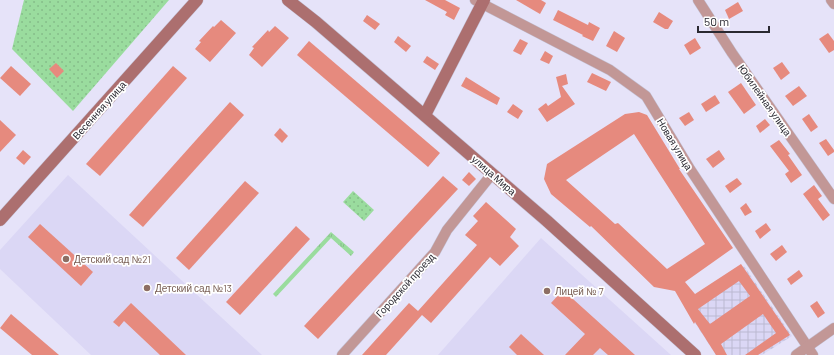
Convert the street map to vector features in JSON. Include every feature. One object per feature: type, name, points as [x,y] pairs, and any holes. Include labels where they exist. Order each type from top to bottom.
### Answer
[{"type":"street","name":"Весенняя улица","points":[[0,220],[197,0]]},
{"type":"street","name":"улица Мира","points":[[288,0],[425,115],[547,221],[695,355]]},
{"type":"street","name":"Юбилейная улица","points":[[698,0],[834,199]]},
{"type":"street","points":[[831,0],[834,4]]},
{"type":"street","points":[[425,115],[480,1]]},
{"type":"street","name":"Новая улица","points":[[480,1],[610,70],[646,96],[690,169],[813,355]]},
{"type":"street","name":"Городской проезд","points":[[342,355],[435,252],[448,230],[492,174]]},
{"type":"street","points":[[796,355],[834,328]]},
{"type":"shaded area","points":[[68,175],[262,355],[91,355],[0,269],[0,250]]},
{"type":"shaded area","name":"Лицей № 7","points":[[541,238],[671,355],[438,355]]},
{"type":"shaded area","points":[[744,266],[792,336],[762,355],[716,355],[684,306]]},
{"type":"green space","points":[[24,0],[169,0],[73,111],[12,49]]},
{"type":"green space","points":[[353,191],[374,210],[364,221],[343,202]]},
{"type":"green space","points":[[331,232],[354,252],[351,256],[331,238],[276,297],[273,294]]},
{"type":"building","points":[[425,0],[445,0],[460,8],[454,20],[445,15],[447,12]]},
{"type":"building","points":[[516,0],[541,0],[546,3],[540,14]]},
{"type":"building","points":[[738,2],[743,11],[729,19],[725,10]]},
{"type":"building","points":[[558,10],[588,25],[589,22],[600,28],[593,41],[553,20]]},
{"type":"building","points":[[659,12],[673,21],[668,29],[665,29],[653,22]]},
{"type":"building","points":[[367,15],[380,24],[375,30],[363,21]]},
{"type":"building","points":[[221,20],[236,33],[210,62],[195,49],[201,42],[199,41]]},
{"type":"building","points":[[275,26],[289,38],[262,67],[249,55],[254,48],[252,47],[268,30],[269,32]]},
{"type":"building","points":[[614,31],[625,38],[617,52],[606,46]]},
{"type":"building","points":[[828,33],[834,41],[834,50],[829,53],[819,39]]},
{"type":"building","points":[[398,36],[411,46],[406,52],[394,42]]},
{"type":"building","points":[[695,38],[701,48],[690,55],[684,45]]},
{"type":"building","points":[[520,39],[528,43],[521,55],[513,51]]},
{"type":"building","points":[[309,41],[440,153],[428,167],[297,55]]},
{"type":"building","points":[[545,51],[553,56],[549,64],[540,60]]},
{"type":"building","points":[[427,56],[439,64],[435,70],[423,62]]},
{"type":"building","points":[[782,62],[790,73],[781,80],[773,68]]},
{"type":"building","points":[[56,63],[64,71],[57,78],[49,69]]},
{"type":"building","points":[[11,66],[31,84],[20,96],[0,78]]},
{"type":"building","points":[[173,66],[187,78],[100,176],[86,164]]},
{"type":"building","points":[[592,73],[611,82],[606,91],[587,82]]},
{"type":"building","points":[[566,74],[568,84],[562,86],[575,104],[547,122],[538,109],[546,103],[548,106],[561,97],[556,77]]},
{"type":"building","points":[[466,77],[500,98],[497,105],[461,86]]},
{"type":"building","points":[[741,83],[756,105],[744,114],[728,92]]},
{"type":"building","points":[[799,86],[807,96],[793,106],[785,96]]},
{"type":"building","points":[[715,95],[720,103],[706,112],[701,104]]},
{"type":"building","points":[[230,102],[244,115],[143,227],[129,215]]},
{"type":"building","points":[[513,104],[523,111],[518,119],[507,112]]},
{"type":"building","points":[[639,112],[647,115],[679,169],[733,248],[685,282],[695,294],[741,264],[790,335],[758,355],[745,355],[776,333],[763,314],[721,344],[727,355],[716,355],[695,322],[694,324],[675,291],[654,287],[591,226],[590,227],[551,194],[544,179],[547,164],[625,114]],"holes":[[[634,134],[705,244],[667,269],[618,223],[615,224],[566,180]],[[739,281],[750,296],[710,324],[698,309]]]},
{"type":"building","points":[[689,112],[694,120],[685,126],[679,118]]},
{"type":"building","points":[[809,114],[818,127],[811,132],[802,119]]},
{"type":"building","points":[[765,119],[770,125],[760,133],[756,126]]},
{"type":"building","points":[[0,120],[16,135],[0,152]]},
{"type":"building","points":[[280,128],[288,136],[282,143],[274,135]]},
{"type":"building","points":[[826,139],[834,150],[834,152],[828,156],[819,143]]},
{"type":"building","points":[[779,140],[790,154],[788,155],[802,175],[791,183],[785,174],[789,171],[770,146]]},
{"type":"building","points":[[23,150],[31,157],[24,165],[16,158]]},
{"type":"building","points":[[719,150],[725,159],[713,168],[706,159]]},
{"type":"building","points":[[469,172],[476,179],[469,186],[462,180]]},
{"type":"building","points":[[443,176],[458,189],[318,339],[304,326]]},
{"type":"building","points":[[737,178],[742,184],[730,193],[725,186]]},
{"type":"building","points":[[245,181],[259,193],[189,270],[176,258]]},
{"type":"building","points":[[814,185],[822,196],[818,199],[830,215],[823,221],[803,194]]},
{"type":"building","points":[[486,202],[516,229],[510,237],[519,246],[500,266],[490,257],[431,323],[422,315],[386,355],[362,355],[409,303],[418,311],[477,245],[465,235],[478,221],[473,216]]},
{"type":"building","points":[[746,203],[752,212],[745,216],[740,208]]},
{"type":"building","points":[[766,223],[771,230],[760,239],[755,231]]},
{"type":"building","points":[[40,224],[93,272],[81,286],[28,237]]},
{"type":"building","points":[[296,226],[310,239],[240,315],[226,302]]},
{"type":"building","points":[[782,245],[787,252],[776,261],[770,254]]},
{"type":"building","points":[[799,270],[803,276],[791,285],[787,279]]},
{"type":"building","points":[[563,290],[635,355],[608,355],[600,348],[593,355],[565,355],[585,334],[551,303]]},
{"type":"building","points":[[817,301],[825,313],[818,318],[810,306]]},
{"type":"building","points":[[131,303],[186,355],[160,355],[124,321],[119,327],[113,322]]},
{"type":"building","points":[[11,314],[59,355],[32,355],[0,328]]},
{"type":"building","points":[[521,334],[544,355],[517,355],[509,347]]},
{"type":"place","name":"Детский сад №21","points":[[66,259]]},
{"type":"place","name":"Детский сад №13","points":[[147,288]]},
{"type":"place","name":"Лицей № 7","points":[[547,291]]}]
